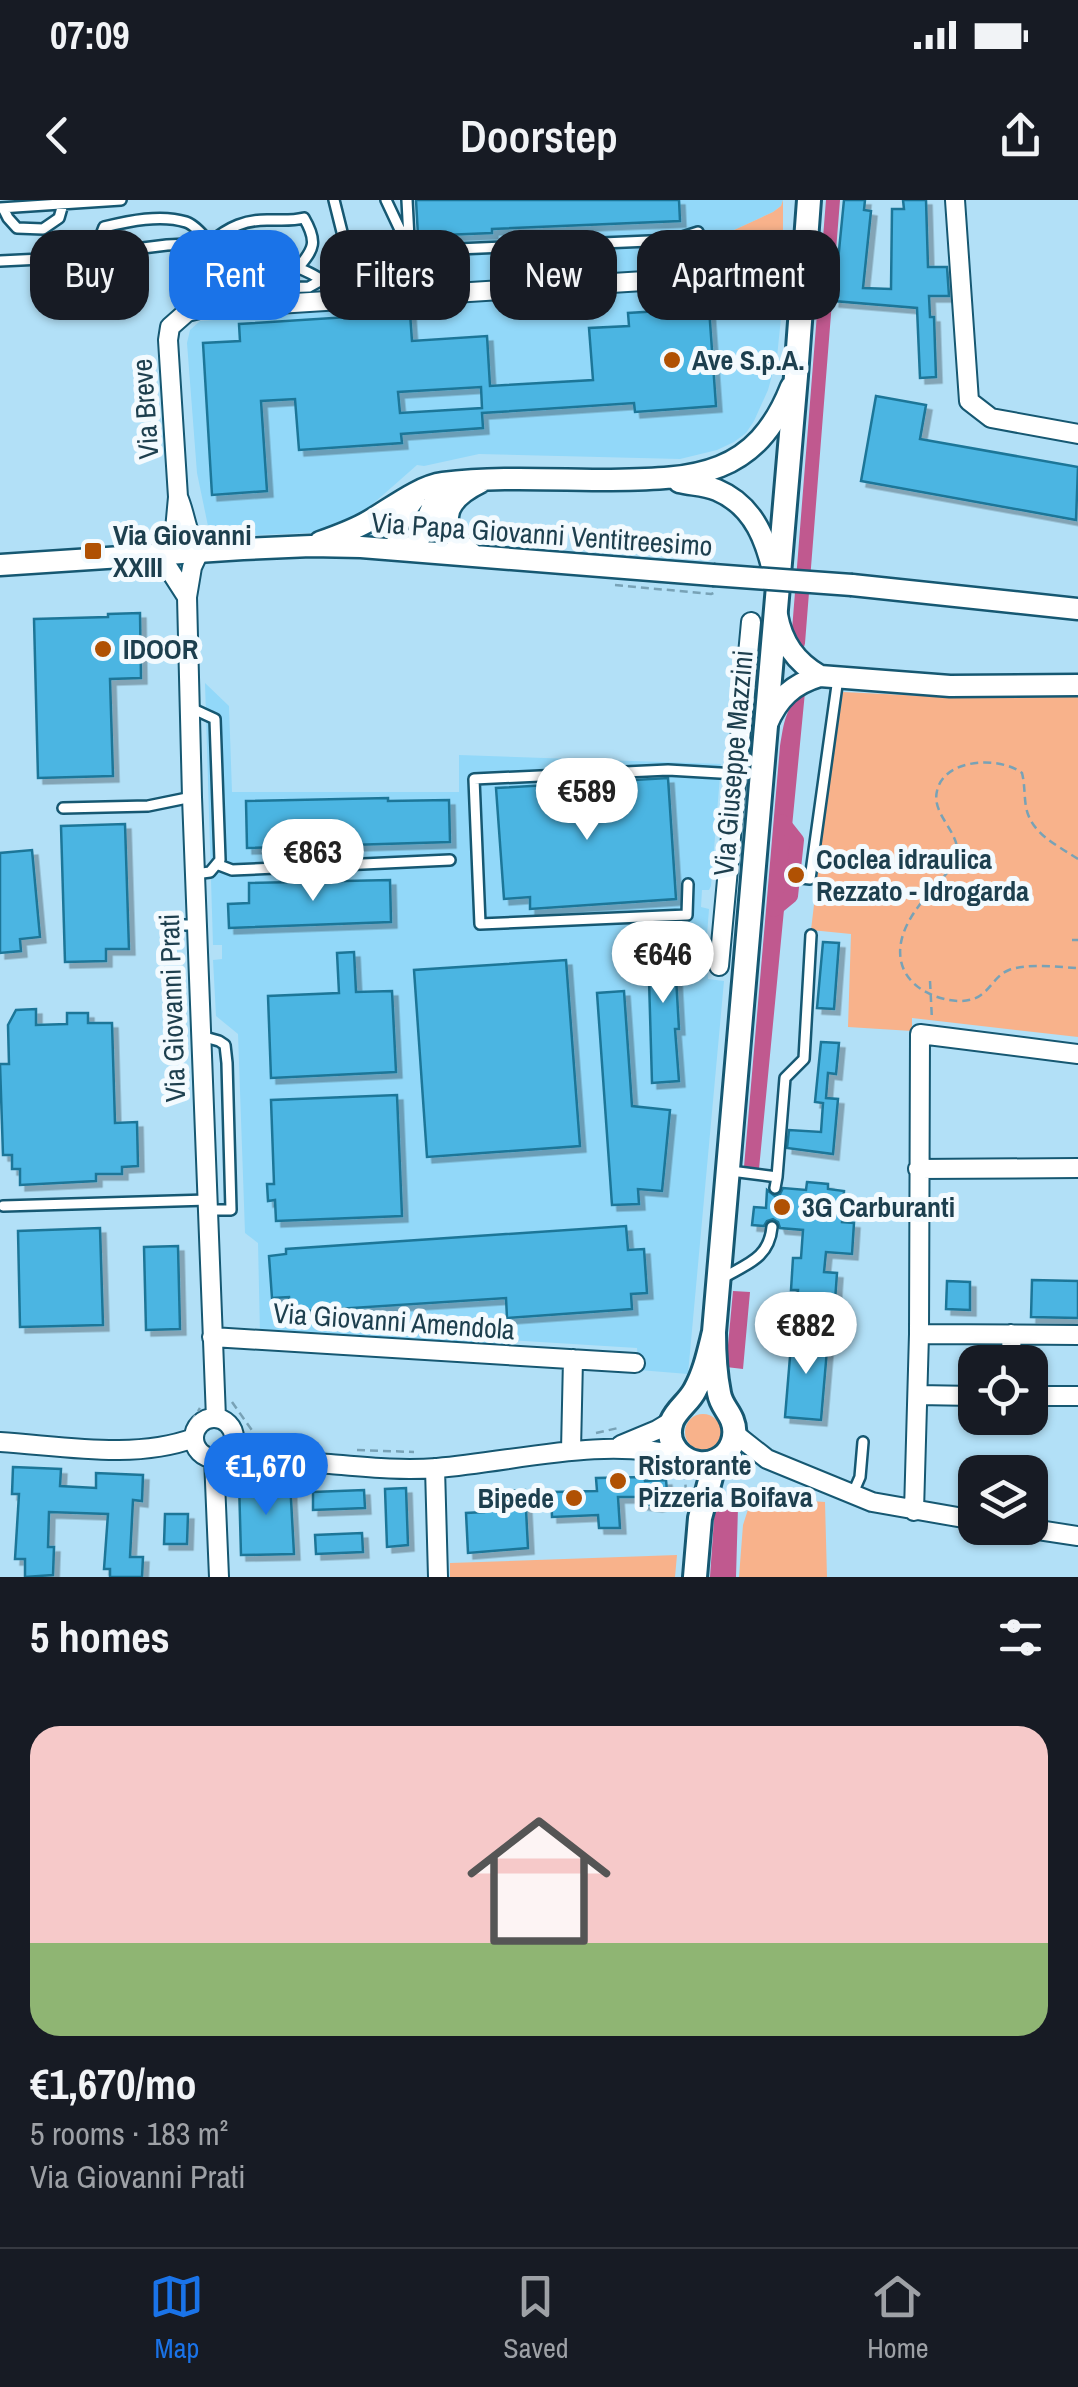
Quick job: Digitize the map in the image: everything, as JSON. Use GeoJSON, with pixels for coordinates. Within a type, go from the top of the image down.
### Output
{"type":"FeatureCollection","features":[{"type":"Feature","properties":{"kind":"main road","name":"Via Giuseppe Mazzini"},"geometry":{"type":"LineString","coordinates":[[806,230],[808,200]]}},
{"type":"Feature","properties":{"kind":"main road","name":"Via Giuseppe Mazzini"},"geometry":{"type":"LineString","coordinates":[[734,1433],[730,1416],[722,1407],[714,1332],[727,1171],[725,1108],[746,954],[800,320]]}},
{"type":"Feature","properties":{"kind":"main road","name":"Via Giuseppe Mazzini"},"geometry":{"type":"LineString","coordinates":[[680,1412],[703,1373],[714,1332]]}},
{"type":"Feature","properties":{"kind":"main road"},"geometry":{"type":"LineString","coordinates":[[700,1518],[685,1458],[672,1442],[680,1412],[705,1400],[722,1407]]}},
{"type":"Feature","properties":{"kind":"main road"},"geometry":{"type":"LineString","coordinates":[[695,1577],[700,1518],[720,1458],[732,1445],[734,1433]]}},
{"type":"Feature","properties":{"kind":"main road"},"geometry":{"type":"LineString","coordinates":[[685,1458],[702,1464],[720,1458]]}},
{"type":"Feature","properties":{"kind":"street"},"geometry":{"type":"LineString","coordinates":[[955,200],[969,401],[991,418],[1078,434]]}},
{"type":"Feature","properties":{"kind":"street","name":"Via Breve"},"geometry":{"type":"LineString","coordinates":[[470,292],[637,281]]}},
{"type":"Feature","properties":{"kind":"street","name":"Via Breve"},"geometry":{"type":"LineString","coordinates":[[178,496],[170,327],[188,312],[199,310],[320,302]]}},
{"type":"Feature","properties":{"kind":"street"},"geometry":{"type":"LineString","coordinates":[[667,480],[709,471],[744,454],[782,412],[796,376]]}},
{"type":"Feature","properties":{"kind":"street"},"geometry":{"type":"LineString","coordinates":[[311,546],[354,529],[438,484],[667,480],[718,490],[742,506],[759,527],[786,644],[806,668],[829,677]]}},
{"type":"Feature","properties":{"kind":"street"},"geometry":{"type":"LineString","coordinates":[[419,493],[398,522],[396,536],[405,551],[421,538],[436,498],[452,486],[472,481]]}},
{"type":"Feature","properties":{"kind":"street"},"geometry":{"type":"LineString","coordinates":[[472,481],[450,507],[448,516],[456,540],[477,558]]}},
{"type":"Feature","properties":{"kind":"street"},"geometry":{"type":"LineString","coordinates":[[178,496],[191,542],[199,552]]}},
{"type":"Feature","properties":{"kind":"street"},"geometry":{"type":"LineString","coordinates":[[178,496],[175,530],[160,554],[187,596]]}},
{"type":"Feature","properties":{"kind":"street","name":"Via Papa Giovanni Ventitreesimo"},"geometry":{"type":"LineString","coordinates":[[0,566],[311,546],[405,551],[715,583],[852,585],[1078,609]]}},
{"type":"Feature","properties":{"kind":"street","name":"Via Giovanni Prati"},"geometry":{"type":"LineString","coordinates":[[199,552],[187,596],[216,1418]]}},
{"type":"Feature","properties":{"kind":"street"},"geometry":{"type":"LineString","coordinates":[[746,954],[715,958],[727,880],[751,622]]}},
{"type":"Feature","properties":{"kind":"street"},"geometry":{"type":"LineString","coordinates":[[766,726],[782,698],[806,680],[829,677],[965,686],[1078,684]]}},
{"type":"Feature","properties":{"kind":"street"},"geometry":{"type":"LineString","coordinates":[[727,880],[752,883]]}},
{"type":"Feature","properties":{"kind":"street"},"geometry":{"type":"LineString","coordinates":[[914,1511],[918,1168],[926,1035],[1078,1054]]}},
{"type":"Feature","properties":{"kind":"street"},"geometry":{"type":"LineString","coordinates":[[918,1168],[1078,1168]]}},
{"type":"Feature","properties":{"kind":"street"},"geometry":{"type":"LineString","coordinates":[[918,1334],[1078,1335]]}},
{"type":"Feature","properties":{"kind":"street"},"geometry":{"type":"LineString","coordinates":[[1011,1334],[1011,1345]]}},
{"type":"Feature","properties":{"kind":"street","name":"Via Giovanni Amendola"},"geometry":{"type":"LineString","coordinates":[[212,1336],[636,1363]]}},
{"type":"Feature","properties":{"kind":"street"},"geometry":{"type":"LineString","coordinates":[[571,1444],[572,1360]]}},
{"type":"Feature","properties":{"kind":"street"},"geometry":{"type":"LineString","coordinates":[[918,1396],[958,1396]]}},
{"type":"Feature","properties":{"kind":"street"},"geometry":{"type":"LineString","coordinates":[[1048,1396],[1078,1396]]}},
{"type":"Feature","properties":{"kind":"street"},"geometry":{"type":"LineString","coordinates":[[616,1447],[657,1430],[680,1412]]}},
{"type":"Feature","properties":{"kind":"street"},"geometry":{"type":"LineString","coordinates":[[0,1442],[142,1450],[169,1446],[200,1424],[216,1418],[231,1427],[234,1444],[226,1454],[214,1458],[200,1452],[192,1431]]}},
{"type":"Feature","properties":{"kind":"street"},"geometry":{"type":"LineString","coordinates":[[734,1433],[768,1459],[872,1502],[958,1517]]}},
{"type":"Feature","properties":{"kind":"street"},"geometry":{"type":"LineString","coordinates":[[234,1444],[251,1454],[282,1462],[402,1469],[435,1468],[571,1444],[646,1449],[685,1458]]}},
{"type":"Feature","properties":{"kind":"street"},"geometry":{"type":"LineString","coordinates":[[214,1458],[219,1577]]}},
{"type":"Feature","properties":{"kind":"street"},"geometry":{"type":"LineString","coordinates":[[720,1458],[768,1459]]}},
{"type":"Feature","properties":{"kind":"street"},"geometry":{"type":"LineString","coordinates":[[435,1468],[438,1577]]}},
{"type":"Feature","properties":{"kind":"street"},"geometry":{"type":"LineString","coordinates":[[1048,1531],[1078,1536]]}},
{"type":"Feature","properties":{"kind":"lane"},"geometry":{"type":"LineString","coordinates":[[63,204],[59,218],[43,229],[17,228],[2,208],[121,200]]}},
{"type":"Feature","properties":{"kind":"lane"},"geometry":{"type":"LineString","coordinates":[[334,200],[342,230]]}},
{"type":"Feature","properties":{"kind":"lane"},"geometry":{"type":"LineString","coordinates":[[386,200],[400,230]]}},
{"type":"Feature","properties":{"kind":"lane"},"geometry":{"type":"LineString","coordinates":[[407,200],[409,230]]}},
{"type":"Feature","properties":{"kind":"lane"},"geometry":{"type":"LineString","coordinates":[[103,230],[130,220],[154,218],[187,222],[195,230]]}},
{"type":"Feature","properties":{"kind":"lane"},"geometry":{"type":"LineString","coordinates":[[226,230],[265,219],[304,218],[312,236],[312,250],[300,265]]}},
{"type":"Feature","properties":{"kind":"lane"},"geometry":{"type":"LineString","coordinates":[[470,248],[637,241]]}},
{"type":"Feature","properties":{"kind":"lane"},"geometry":{"type":"LineString","coordinates":[[0,261],[30,260]]}},
{"type":"Feature","properties":{"kind":"lane"},"geometry":{"type":"LineString","coordinates":[[801,878],[810,879],[829,677]]}},
{"type":"Feature","properties":{"kind":"lane"},"geometry":{"type":"LineString","coordinates":[[191,708],[215,719],[220,860],[210,872],[195,874]]}},
{"type":"Feature","properties":{"kind":"lane"},"geometry":{"type":"LineString","coordinates":[[688,884],[687,915],[480,924],[474,779],[737,774]]}},
{"type":"Feature","properties":{"kind":"lane"},"geometry":{"type":"LineString","coordinates":[[63,808],[148,806],[192,797]]}},
{"type":"Feature","properties":{"kind":"lane"},"geometry":{"type":"LineString","coordinates":[[218,865],[232,870],[450,860]]}},
{"type":"Feature","properties":{"kind":"lane"},"geometry":{"type":"LineString","coordinates":[[166,925],[197,925]]}},
{"type":"Feature","properties":{"kind":"lane"},"geometry":{"type":"LineString","coordinates":[[727,1171],[776,1182],[786,1078],[804,1059],[811,935]]}},
{"type":"Feature","properties":{"kind":"lane"},"geometry":{"type":"LineString","coordinates":[[3,1206],[208,1205]]}},
{"type":"Feature","properties":{"kind":"lane"},"geometry":{"type":"LineString","coordinates":[[718,1280],[763,1253],[772,1227]]}},
{"type":"Feature","properties":{"kind":"lane"},"geometry":{"type":"LineString","coordinates":[[853,1494],[860,1477],[862,1442]]}},
{"type":"Feature","properties":{"kind":"path"},"geometry":{"type":"LineString","coordinates":[[606,584],[711,594],[715,583]]}},
{"type":"Feature","properties":{"kind":"path"},"geometry":{"type":"LineString","coordinates":[[1078,859],[1040,834],[1032,824],[1022,773],[1013,766],[969,764],[954,770],[936,792],[957,856],[912,916],[900,943],[903,969],[909,979],[931,995],[960,1002],[982,994],[997,977],[1011,969],[1078,968]]}},
{"type":"Feature","properties":{"kind":"path"},"geometry":{"type":"LineString","coordinates":[[926,1035],[930,982]]}},
{"type":"Feature","properties":{"kind":"path"},"geometry":{"type":"LineString","coordinates":[[229,1394],[233,1406],[260,1439]]}},
{"type":"Feature","properties":{"kind":"path"},"geometry":{"type":"LineString","coordinates":[[192,1431],[202,1402]]}},
{"type":"Feature","properties":{"kind":"path"},"geometry":{"type":"LineString","coordinates":[[571,1444],[628,1426]]}},
{"type":"Feature","properties":{"kind":"path"},"geometry":{"type":"LineString","coordinates":[[353,1450],[418,1452]]}},
{"type":"Feature","properties":{"kind":"path"},"geometry":{"type":"LineString","coordinates":[[648,1465],[649,1475],[685,1478],[686,1495]]}},
{"type":"Feature","properties":{"kind":"shaded area"},"geometry":{"type":"Polygon","coordinates":[[[416,200],[783,200],[773,212],[734,230],[637,230],[637,274],[617,275],[617,230],[490,230],[490,283],[470,285],[470,230],[418,230],[416,200]]]}},
{"type":"Feature","properties":{"kind":"shaded area"},"geometry":{"type":"Polygon","coordinates":[[[783,200],[783,230],[734,230],[773,212],[783,200]]]}},
{"type":"Feature","properties":{"kind":"shaded area"},"geometry":{"type":"Polygon","coordinates":[[[637,290],[637,320],[781,320],[768,390],[746,433],[717,450],[680,459],[479,454],[417,465],[358,517],[338,526],[309,533],[227,536],[208,526],[197,473],[187,343],[190,330],[200,321],[300,320],[300,314],[320,312],[320,320],[470,320],[470,301],[490,300],[490,320],[617,320],[617,291],[637,290]]]}},
{"type":"Feature","properties":{"kind":"shaded area"},"geometry":{"type":"Polygon","coordinates":[[[205,683],[229,706],[232,792],[459,792],[459,755],[721,764],[711,886],[702,890],[701,907],[709,909],[708,979],[724,981],[688,1374],[639,1370],[637,1348],[506,1340],[506,1350],[260,1333],[258,1243],[245,1233],[238,1034],[216,1016],[213,960],[222,959],[222,945],[213,945],[205,683]]]}},
{"type":"Feature","properties":{"kind":"shaded area"},"geometry":{"type":"Polygon","coordinates":[[[805,692],[759,1169],[744,1167],[780,746],[789,709],[805,692]]]}},
{"type":"Feature","properties":{"kind":"shaded area"},"geometry":{"type":"Polygon","coordinates":[[[843,692],[1078,697],[1078,1037],[912,1018],[912,1031],[848,1027],[851,934],[811,930],[843,692]]]}},
{"type":"Feature","properties":{"kind":"shaded area"},"geometry":{"type":"Polygon","coordinates":[[[733,1291],[750,1292],[743,1369],[726,1367],[733,1291]]]}},
{"type":"Feature","properties":{"kind":"shaded area"},"geometry":{"type":"Polygon","coordinates":[[[703,1414],[716,1419],[721,1432],[716,1445],[703,1450],[690,1445],[685,1432],[690,1419],[703,1414]]]}},
{"type":"Feature","properties":{"kind":"shaded area"},"geometry":{"type":"Polygon","coordinates":[[[752,1497],[825,1502],[827,1577],[739,1577],[743,1525],[752,1497]]]}},
{"type":"Feature","properties":{"kind":"shaded area"},"geometry":{"type":"Polygon","coordinates":[[[720,1500],[736,1501],[738,1507],[736,1577],[710,1577],[715,1505],[720,1500]]]}},
{"type":"Feature","properties":{"kind":"shaded area"},"geometry":{"type":"Polygon","coordinates":[[[677,1555],[675,1577],[450,1577],[450,1563],[677,1555]]]}},
{"type":"Feature","properties":{"kind":"building"},"geometry":{"type":"Polygon","coordinates":[[[416,200],[679,200],[680,221],[492,229],[490,233],[470,234],[470,230],[418,230],[416,200]]]}},
{"type":"Feature","properties":{"kind":"building"},"geometry":{"type":"Polygon","coordinates":[[[844,200],[865,200],[864,210],[871,211],[863,288],[891,289],[892,209],[904,209],[903,200],[926,200],[928,267],[947,267],[949,296],[929,296],[930,317],[934,317],[936,377],[920,378],[917,308],[840,302],[844,200]]]}},
{"type":"Feature","properties":{"kind":"building"},"geometry":{"type":"Polygon","coordinates":[[[637,312],[637,320],[710,320],[716,406],[635,412],[634,403],[482,413],[483,428],[401,434],[402,443],[299,450],[295,399],[261,401],[267,491],[212,495],[203,343],[240,341],[239,324],[320,319],[410,320],[412,341],[487,336],[490,386],[593,380],[589,328],[629,326],[628,313],[637,312]],[[481,387],[398,392],[400,413],[482,408],[481,387]]]}},
{"type":"Feature","properties":{"kind":"building"},"geometry":{"type":"Polygon","coordinates":[[[876,396],[926,405],[920,439],[1078,467],[1076,520],[861,481],[876,396]]]}},
{"type":"Feature","properties":{"kind":"building"},"geometry":{"type":"Polygon","coordinates":[[[140,613],[141,678],[110,679],[113,776],[38,778],[34,619],[140,613]]]}},
{"type":"Feature","properties":{"kind":"building"},"geometry":{"type":"Polygon","coordinates":[[[668,778],[676,899],[530,909],[530,897],[504,899],[496,788],[668,778]]]}},
{"type":"Feature","properties":{"kind":"building"},"geometry":{"type":"Polygon","coordinates":[[[449,800],[450,842],[247,848],[246,801],[449,800]]]}},
{"type":"Feature","properties":{"kind":"building"},"geometry":{"type":"Polygon","coordinates":[[[125,824],[129,949],[106,949],[106,961],[65,962],[61,826],[125,824]]]}},
{"type":"Feature","properties":{"kind":"building"},"geometry":{"type":"Polygon","coordinates":[[[32,850],[40,937],[20,939],[21,951],[0,953],[0,853],[32,850]]]}},
{"type":"Feature","properties":{"kind":"building"},"geometry":{"type":"Polygon","coordinates":[[[390,880],[391,922],[229,928],[228,904],[249,903],[249,883],[390,880]]]}},
{"type":"Feature","properties":{"kind":"building"},"geometry":{"type":"Polygon","coordinates":[[[675,926],[677,945],[671,945],[673,978],[676,977],[679,1081],[652,1083],[649,979],[654,979],[653,948],[648,948],[647,927],[675,926]]]}},
{"type":"Feature","properties":{"kind":"building"},"geometry":{"type":"Polygon","coordinates":[[[823,942],[839,943],[834,1009],[817,1008],[823,942]]]}},
{"type":"Feature","properties":{"kind":"building"},"geometry":{"type":"Polygon","coordinates":[[[354,952],[356,992],[392,991],[396,1072],[271,1078],[268,996],[339,993],[337,953],[354,952]]]}},
{"type":"Feature","properties":{"kind":"building"},"geometry":{"type":"Polygon","coordinates":[[[566,960],[580,1146],[427,1157],[414,970],[566,960]]]}},
{"type":"Feature","properties":{"kind":"building"},"geometry":{"type":"Polygon","coordinates":[[[624,991],[632,1106],[670,1110],[662,1191],[638,1189],[639,1204],[612,1205],[597,993],[624,991]]]}},
{"type":"Feature","properties":{"kind":"building"},"geometry":{"type":"Polygon","coordinates":[[[36,1009],[36,1025],[67,1024],[67,1013],[88,1013],[88,1023],[112,1023],[115,1123],[137,1122],[138,1166],[122,1167],[122,1174],[96,1174],[96,1181],[20,1185],[20,1169],[12,1169],[12,1155],[3,1155],[0,1064],[9,1064],[8,1025],[16,1010],[36,1009]]]}},
{"type":"Feature","properties":{"kind":"building"},"geometry":{"type":"Polygon","coordinates":[[[821,1042],[839,1043],[836,1074],[828,1073],[826,1098],[838,1099],[833,1154],[787,1148],[789,1130],[821,1132],[823,1103],[815,1102],[821,1042]]]}},
{"type":"Feature","properties":{"kind":"building"},"geometry":{"type":"Polygon","coordinates":[[[397,1095],[402,1216],[276,1221],[275,1200],[268,1201],[267,1184],[274,1184],[271,1100],[397,1095]]]}},
{"type":"Feature","properties":{"kind":"building"},"geometry":{"type":"Polygon","coordinates":[[[807,1182],[828,1184],[828,1189],[844,1191],[842,1222],[854,1223],[852,1254],[826,1252],[824,1272],[837,1273],[834,1315],[796,1312],[798,1290],[791,1290],[793,1258],[801,1258],[803,1230],[780,1228],[773,1219],[764,1226],[752,1225],[754,1207],[766,1208],[767,1190],[775,1196],[783,1188],[806,1190],[807,1182]]]}},
{"type":"Feature","properties":{"kind":"building"},"geometry":{"type":"Polygon","coordinates":[[[626,1226],[628,1250],[644,1249],[647,1293],[631,1294],[632,1309],[507,1318],[506,1298],[290,1312],[289,1297],[272,1298],[269,1256],[286,1254],[286,1249],[626,1226]]]}},
{"type":"Feature","properties":{"kind":"building"},"geometry":{"type":"Polygon","coordinates":[[[100,1228],[103,1325],[20,1327],[18,1231],[100,1228]]]}},
{"type":"Feature","properties":{"kind":"building"},"geometry":{"type":"Polygon","coordinates":[[[178,1246],[180,1329],[146,1330],[144,1247],[178,1246]]]}},
{"type":"Feature","properties":{"kind":"building"},"geometry":{"type":"Polygon","coordinates":[[[1032,1280],[1078,1281],[1078,1318],[1031,1317],[1032,1280]]]}},
{"type":"Feature","properties":{"kind":"building"},"geometry":{"type":"Polygon","coordinates":[[[947,1281],[970,1282],[970,1310],[946,1309],[947,1281]]]}},
{"type":"Feature","properties":{"kind":"building"},"geometry":{"type":"Polygon","coordinates":[[[792,1333],[828,1338],[821,1420],[785,1417],[792,1333]]]}},
{"type":"Feature","properties":{"kind":"building"},"geometry":{"type":"Polygon","coordinates":[[[13,1467],[61,1469],[60,1486],[96,1488],[96,1473],[143,1475],[142,1501],[133,1500],[130,1557],[143,1557],[142,1577],[110,1577],[110,1569],[104,1569],[108,1514],[49,1512],[48,1547],[54,1547],[53,1575],[25,1577],[25,1559],[15,1559],[19,1494],[12,1494],[13,1467]]]}},
{"type":"Feature","properties":{"kind":"building"},"geometry":{"type":"Polygon","coordinates":[[[644,1477],[645,1481],[666,1480],[667,1503],[657,1506],[642,1504],[642,1497],[618,1497],[620,1528],[599,1528],[598,1515],[552,1517],[551,1492],[597,1491],[596,1478],[644,1477]]]}},
{"type":"Feature","properties":{"kind":"building"},"geometry":{"type":"Polygon","coordinates":[[[290,1481],[294,1554],[241,1555],[239,1482],[290,1481]]]}},
{"type":"Feature","properties":{"kind":"building"},"geometry":{"type":"Polygon","coordinates":[[[406,1488],[408,1545],[387,1547],[385,1489],[406,1488]]]}},
{"type":"Feature","properties":{"kind":"building"},"geometry":{"type":"Polygon","coordinates":[[[364,1490],[365,1508],[313,1510],[313,1492],[364,1490]]]}},
{"type":"Feature","properties":{"kind":"building"},"geometry":{"type":"Polygon","coordinates":[[[525,1490],[528,1548],[468,1553],[466,1513],[484,1512],[483,1492],[525,1490]]]}},
{"type":"Feature","properties":{"kind":"building"},"geometry":{"type":"Polygon","coordinates":[[[165,1514],[188,1514],[187,1544],[164,1544],[165,1514]]]}},
{"type":"Feature","properties":{"kind":"building"},"geometry":{"type":"Polygon","coordinates":[[[362,1533],[363,1552],[316,1554],[315,1535],[362,1533]]]}},
{"type":"Feature","properties":{"kind":"waterway"},"geometry":{"type":"LineString","coordinates":[[798,643],[833,200]]}},
{"type":"Feature","properties":{"kind":"waterway"},"geometry":{"type":"LineString","coordinates":[[774,910],[791,896],[797,840],[782,821]]}},
{"type":"Feature","properties":{"kind":"place","name":"Ave S.p.A."},"geometry":{"type":"Point","coordinates":[672,360]}},
{"type":"Feature","properties":{"kind":"place","name":"Via Giovanni XXIII"},"geometry":{"type":"Point","coordinates":[93,551]}},
{"type":"Feature","properties":{"kind":"place","name":"IDOOR"},"geometry":{"type":"Point","coordinates":[103,649]}},
{"type":"Feature","properties":{"kind":"place","name":"Coclea idraulica Rezzato - Idrogarda"},"geometry":{"type":"Point","coordinates":[796,875]}},
{"type":"Feature","properties":{"kind":"place","name":"3G Carburanti"},"geometry":{"type":"Point","coordinates":[782,1207]}},
{"type":"Feature","properties":{"kind":"place","name":"Ristorante Pizzeria Boifava"},"geometry":{"type":"Point","coordinates":[618,1481]}},
{"type":"Feature","properties":{"kind":"place","name":"Bipede"},"geometry":{"type":"Point","coordinates":[574,1498]}}]}
